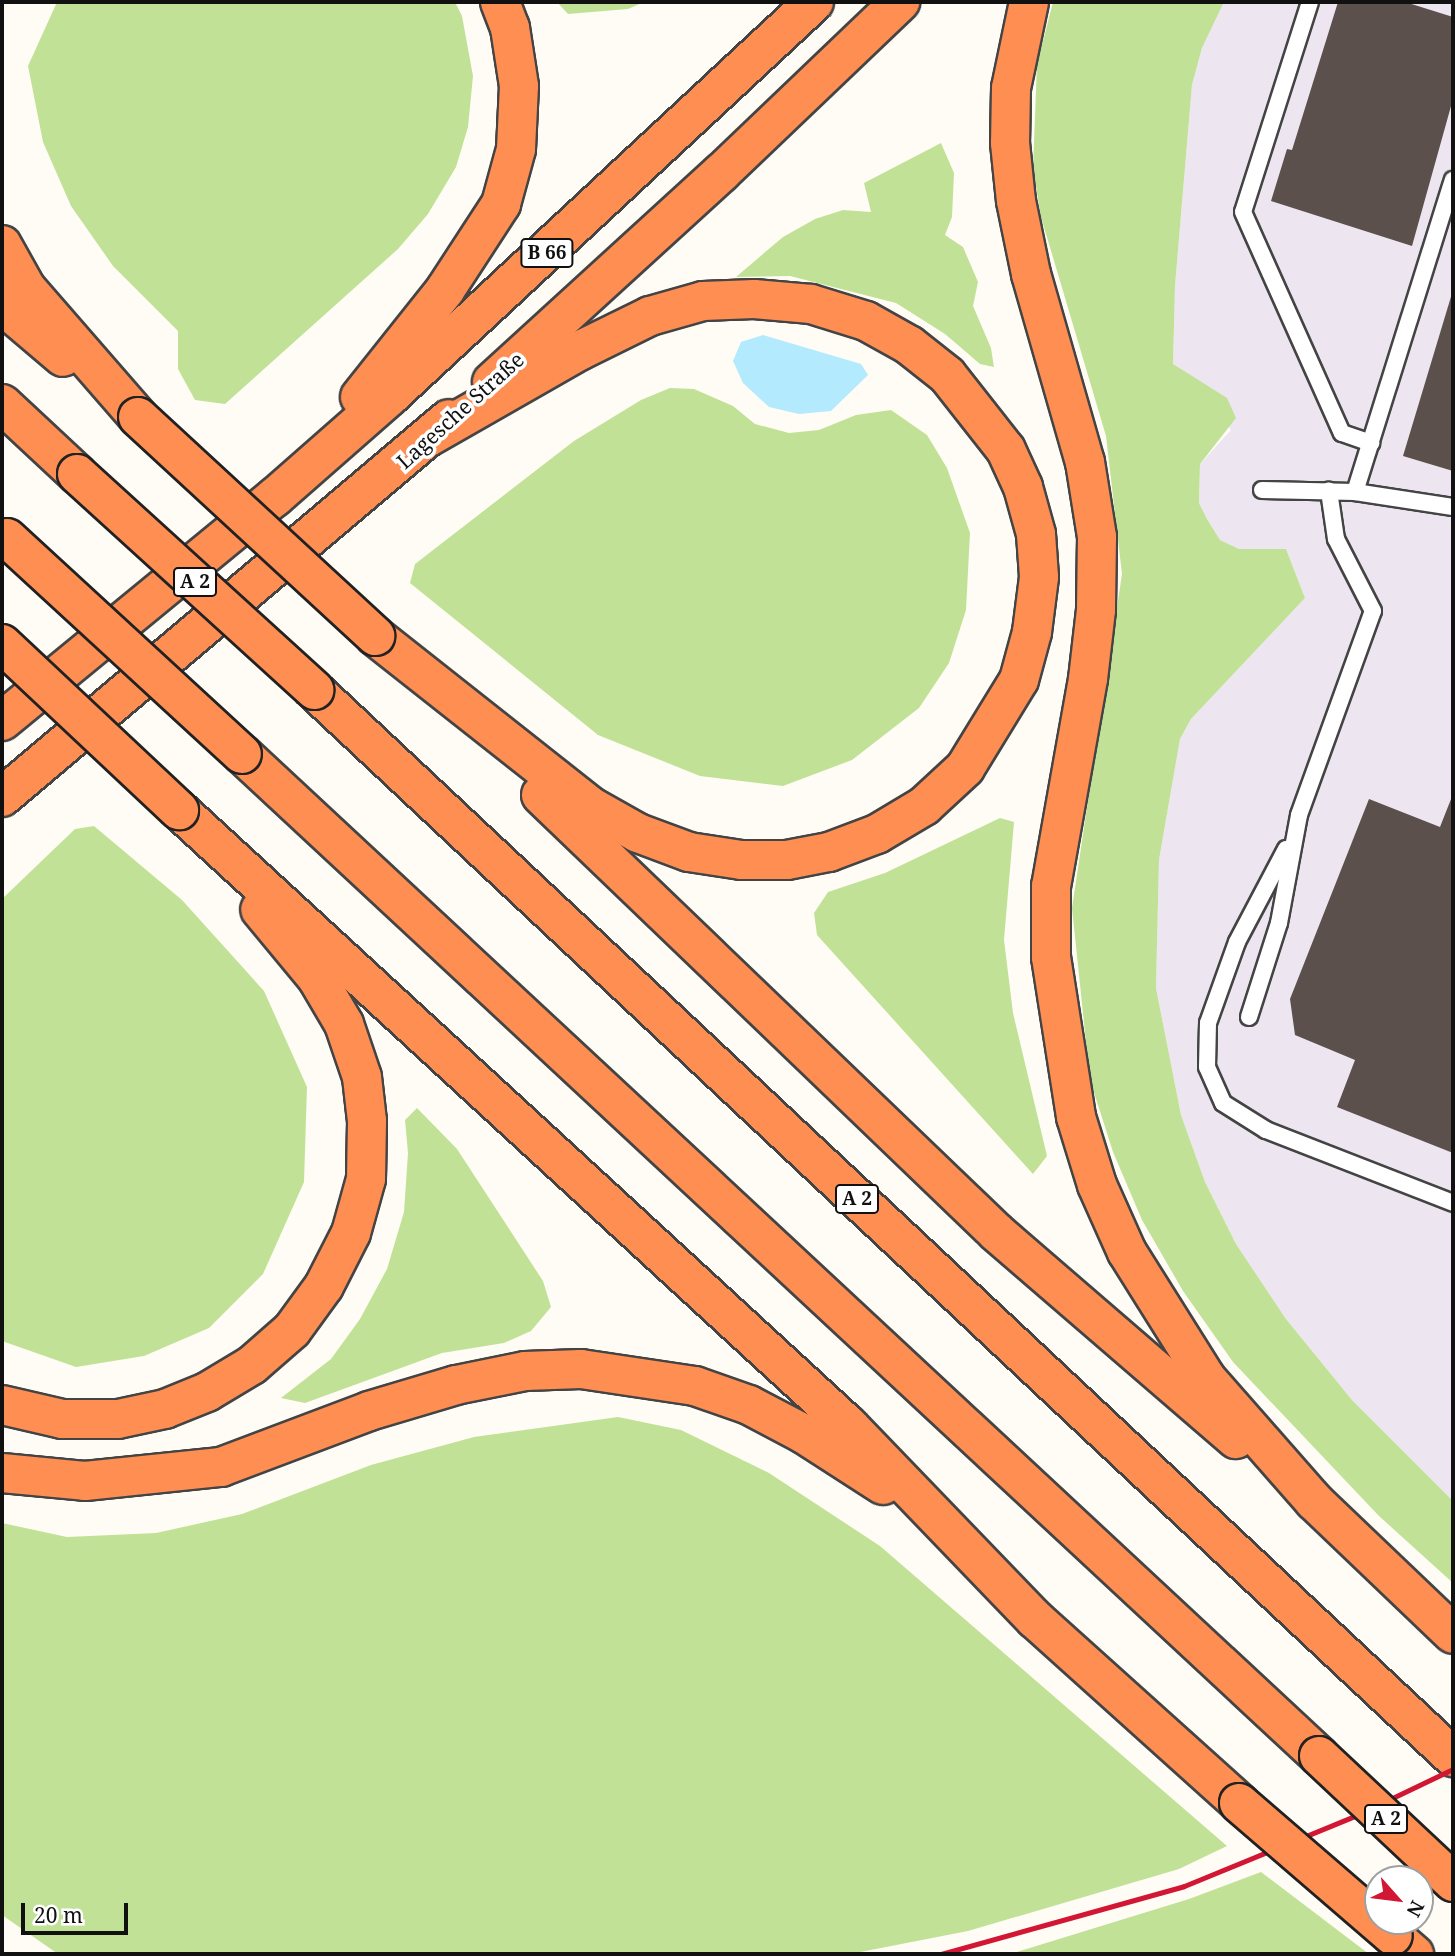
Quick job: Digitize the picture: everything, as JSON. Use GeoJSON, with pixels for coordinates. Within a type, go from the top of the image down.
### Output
{"type":"FeatureCollection","features":[{"type":"Feature","properties":{"kind":"highway"},"geometry":{"type":"LineString","coordinates":[[275,497],[411,336],[501,204],[516,149],[519,86],[510,28],[500,2]]}},
{"type":"Feature","properties":{"kind":"highway","name":"B 66"},"geometry":{"type":"LineString","coordinates":[[2,721],[275,497],[591,213],[814,2]]}},
{"type":"Feature","properties":{"kind":"highway","name":"Lagesche Straße"},"geometry":{"type":"LineString","coordinates":[[2,797],[55,756],[430,436],[712,182],[900,2]]}},
{"type":"Feature","properties":{"kind":"highway"},"geometry":{"type":"LineString","coordinates":[[1028,2],[1011,88],[1010,143],[1016,201],[1031,274],[1085,462],[1097,537],[1096,610],[1088,679],[1051,886],[1051,957],[1060,1035],[1076,1118],[1097,1185],[1134,1263],[1206,1378],[1314,1501],[1453,1634]]}},
{"type":"Feature","properties":{"kind":"highway"},"geometry":{"type":"LineString","coordinates":[[2,245],[26,288],[138,418]]}},
{"type":"Feature","properties":{"kind":"highway"},"geometry":{"type":"LineString","coordinates":[[375,636],[590,806],[638,833],[689,852],[741,860],[787,860],[829,852],[877,834],[924,806],[965,768],[993,727],[1019,680],[1029,644],[1039,577],[1036,534],[1023,487],[1006,450],[947,375],[909,345],[866,321],[811,304],[754,299],[703,301],[650,316],[590,345],[430,436]]}},
{"type":"Feature","properties":{"kind":"highway"},"geometry":{"type":"LineString","coordinates":[[2,305],[138,418],[375,636],[996,1231],[1200,1411],[1314,1501]]}},
{"type":"Feature","properties":{"kind":"highway","name":"A 2"},"geometry":{"type":"LineString","coordinates":[[2,404],[314,690],[1453,1757]]}},
{"type":"Feature","properties":{"kind":"highway","name":"A 2"},"geometry":{"type":"LineString","coordinates":[[4,535],[1453,1882]]}},
{"type":"Feature","properties":{"kind":"highway"},"geometry":{"type":"LineString","coordinates":[[2,644],[849,1426],[954,1539],[1086,1666],[1413,1954]]}},
{"type":"Feature","properties":{"kind":"highway"},"geometry":{"type":"LineString","coordinates":[[2,813],[55,756]]}},
{"type":"Feature","properties":{"kind":"highway"},"geometry":{"type":"LineString","coordinates":[[2,1405],[62,1419],[118,1419],[165,1409],[206,1392],[252,1366],[292,1330],[324,1286],[351,1233],[366,1179],[368,1121],[362,1077],[344,1024],[317,978],[179,810]]}},
{"type":"Feature","properties":{"kind":"highway"},"geometry":{"type":"LineString","coordinates":[[2,1473],[85,1481],[150,1478],[221,1467],[369,1411],[456,1385],[524,1371],[581,1369],[695,1386],[749,1405],[857,1466],[954,1539]]}},
{"type":"Feature","properties":{"kind":"lane"},"geometry":{"type":"LineString","coordinates":[[1310,2],[1243,212],[1342,433],[1371,443]]}},
{"type":"Feature","properties":{"kind":"lane"},"geometry":{"type":"LineString","coordinates":[[1355,492],[1453,180]]}},
{"type":"Feature","properties":{"kind":"lane"},"geometry":{"type":"LineString","coordinates":[[1262,490],[1355,492],[1453,508]]}},
{"type":"Feature","properties":{"kind":"lane"},"geometry":{"type":"LineString","coordinates":[[1329,491],[1336,539],[1373,611],[1294,834],[1218,986],[1208,1023],[1208,1067],[1223,1103],[1266,1130],[1453,1203]]}},
{"type":"Feature","properties":{"kind":"lane"},"geometry":{"type":"LineString","coordinates":[[1249,1017],[1279,923],[1294,834]]}},
{"type":"Feature","properties":{"kind":"shaded area"},"geometry":{"type":"Polygon","coordinates":[[[1224,2],[1453,2],[1453,1501],[1352,1400],[1286,1319],[1236,1244],[1205,1182],[1181,1115],[1156,988],[1159,860],[1180,739],[1191,719],[1305,598],[1286,549],[1239,549],[1220,540],[1207,519],[1199,503],[1200,464],[1231,430],[1192,377],[1173,364],[1175,286],[1192,85],[1202,48],[1224,2]]]}},
{"type":"Feature","properties":{"kind":"green space"},"geometry":{"type":"Polygon","coordinates":[[[57,2],[455,2],[462,16],[473,76],[468,127],[456,167],[428,214],[398,249],[225,404],[195,400],[178,369],[178,331],[113,266],[71,206],[43,142],[28,66],[57,2]]]}},
{"type":"Feature","properties":{"kind":"green space"},"geometry":{"type":"Polygon","coordinates":[[[557,2],[644,2],[628,9],[568,14],[557,2]]]}},
{"type":"Feature","properties":{"kind":"green space"},"geometry":{"type":"Polygon","coordinates":[[[1053,2],[1224,2],[1202,48],[1192,85],[1175,286],[1173,364],[1227,398],[1236,418],[1200,464],[1199,503],[1207,519],[1220,540],[1239,549],[1286,549],[1305,598],[1191,719],[1180,739],[1159,860],[1156,988],[1181,1115],[1205,1182],[1236,1244],[1286,1319],[1352,1400],[1453,1501],[1453,1583],[1379,1516],[1233,1362],[1183,1291],[1142,1220],[1113,1152],[1090,1080],[1072,908],[1122,574],[1106,436],[1041,217],[1033,168],[1037,65],[1053,2]]]}},
{"type":"Feature","properties":{"kind":"green space"},"geometry":{"type":"Polygon","coordinates":[[[941,143],[954,173],[952,217],[945,235],[963,247],[978,282],[973,306],[991,348],[994,367],[980,364],[945,334],[896,303],[790,276],[736,277],[783,237],[815,219],[843,210],[871,212],[864,183],[941,143]]]}},
{"type":"Feature","properties":{"kind":"green space"},"geometry":{"type":"Polygon","coordinates":[[[670,388],[694,389],[733,406],[755,424],[789,433],[819,430],[856,415],[891,410],[927,435],[947,468],[970,533],[966,610],[949,663],[919,708],[852,760],[783,786],[700,776],[598,735],[410,583],[415,564],[574,441],[641,400],[670,388]]]}},
{"type":"Feature","properties":{"kind":"green space"},"geometry":{"type":"Polygon","coordinates":[[[1000,818],[1014,822],[1004,940],[1013,1013],[1047,1156],[1033,1174],[817,935],[814,913],[828,892],[885,873],[1000,818]]]}},
{"type":"Feature","properties":{"kind":"green space"},"geometry":{"type":"Polygon","coordinates":[[[94,826],[182,900],[264,991],[307,1087],[304,1182],[263,1274],[209,1328],[144,1356],[76,1367],[2,1341],[2,899],[75,829],[94,826]]]}},
{"type":"Feature","properties":{"kind":"green space"},"geometry":{"type":"Polygon","coordinates":[[[417,1108],[457,1149],[543,1281],[551,1307],[531,1331],[504,1343],[442,1353],[305,1403],[281,1398],[331,1359],[360,1319],[387,1269],[404,1212],[408,1153],[405,1120],[417,1108]]]}},
{"type":"Feature","properties":{"kind":"green space"},"geometry":{"type":"Polygon","coordinates":[[[618,1417],[681,1430],[769,1473],[880,1546],[1227,1846],[1179,1869],[968,1931],[850,1954],[58,1954],[2,1915],[2,1523],[67,1537],[156,1533],[242,1514],[371,1465],[474,1437],[618,1417]]]}},
{"type":"Feature","properties":{"kind":"green space"},"geometry":{"type":"Polygon","coordinates":[[[1261,1872],[1369,1954],[1010,1954],[1189,1899],[1261,1872]]]}},
{"type":"Feature","properties":{"kind":"water"},"geometry":{"type":"Polygon","coordinates":[[[763,335],[861,364],[868,375],[831,411],[799,414],[769,407],[743,383],[733,361],[741,342],[763,335]]]}},
{"type":"Feature","properties":{"kind":"building"},"geometry":{"type":"Polygon","coordinates":[[[1338,2],[1405,2],[1453,17],[1453,99],[1412,246],[1271,201],[1287,149],[1292,150],[1338,2]]]}},
{"type":"Feature","properties":{"kind":"building"},"geometry":{"type":"Polygon","coordinates":[[[1453,290],[1453,471],[1403,456],[1453,290]]]}},
{"type":"Feature","properties":{"kind":"building"},"geometry":{"type":"Polygon","coordinates":[[[1453,794],[1453,1153],[1337,1107],[1355,1060],[1295,1035],[1290,999],[1369,799],[1440,827],[1453,794]]]}},
{"type":"Feature","properties":{"kind":"railway"},"geometry":{"type":"LineString","coordinates":[[941,1954],[1184,1886],[1357,1815],[1453,1769]]}}]}
